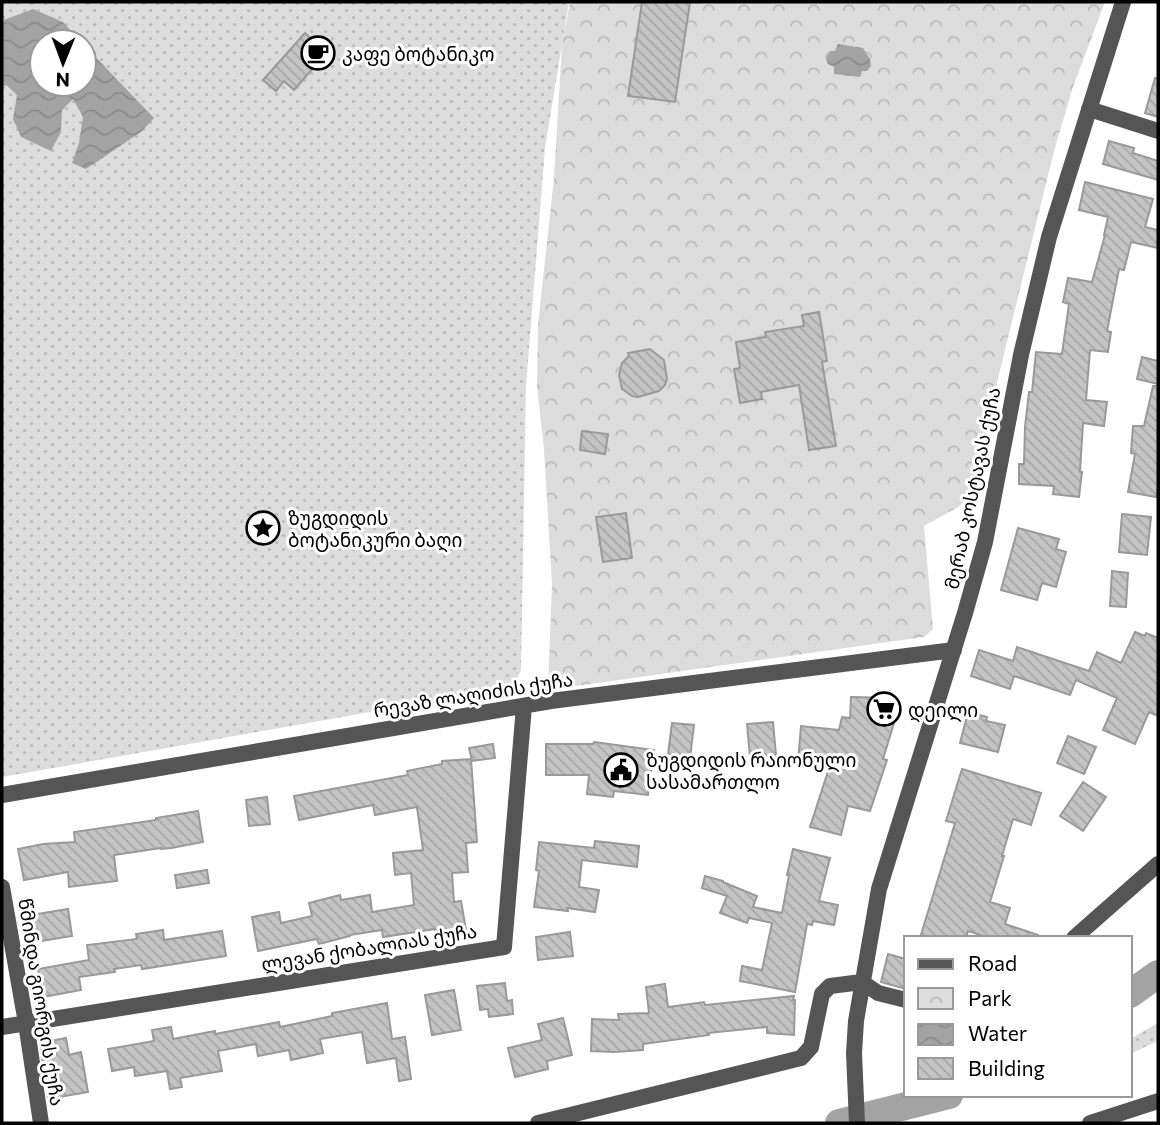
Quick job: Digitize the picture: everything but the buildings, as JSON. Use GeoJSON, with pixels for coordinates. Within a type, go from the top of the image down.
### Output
{"type":"FeatureCollection","features":[{"type":"Feature","properties":{"kind":"street","name":"მერაბ კოსტავას ქუჩა"},"geometry":{"type":"LineString","coordinates":[[857,1123],[854,1053],[856,1021],[879,889],[985,542],[1021,355],[1049,237],[1123,2]]}},
{"type":"Feature","properties":{"kind":"street"},"geometry":{"type":"LineString","coordinates":[[1089,109],[1158,131]]}},
{"type":"Feature","properties":{"kind":"street","name":"რევაზ ლაღიძის ქუჩა"},"geometry":{"type":"LineString","coordinates":[[2,795],[551,701],[954,650]]}},
{"type":"Feature","properties":{"kind":"street","name":"ლევან ქობალიას ქუჩა"},"geometry":{"type":"LineString","coordinates":[[2,1027],[504,947],[524,706]]}},
{"type":"Feature","properties":{"kind":"street"},"geometry":{"type":"LineString","coordinates":[[1076,936],[1158,864]]}},
{"type":"Feature","properties":{"kind":"street","name":"წმინდა გიორგის ქუჩა"},"geometry":{"type":"LineString","coordinates":[[2,887],[41,1123]]}},
{"type":"Feature","properties":{"kind":"street"},"geometry":{"type":"LineString","coordinates":[[538,1123],[800,1058],[811,1047],[822,994],[830,986],[862,982],[878,993],[904,1000]]}},
{"type":"Feature","properties":{"kind":"street"},"geometry":{"type":"LineString","coordinates":[[1090,1123],[1158,1101]]}},
{"type":"Feature","properties":{"kind":"green space","name":"ზუგდიდის ბოტანიკური ბაღი"},"geometry":{"type":"Polygon","coordinates":[[[2,2],[569,2],[545,148],[526,386],[521,670],[513,687],[2,777],[2,2]]]}},
{"type":"Feature","properties":{"kind":"green space"},"geometry":{"type":"Polygon","coordinates":[[[570,2],[1105,2],[1073,87],[1054,151],[992,403],[978,486],[960,506],[924,526],[933,629],[924,637],[548,690],[552,584],[544,449],[537,387],[538,325],[554,178],[562,45],[570,2]]]}},
{"type":"Feature","properties":{"kind":"green space"},"geometry":{"type":"Polygon","coordinates":[[[1158,1023],[1158,1041],[1132,1053],[1132,1038],[1158,1023]]]}},
{"type":"Feature","properties":{"kind":"water"},"geometry":{"type":"Polygon","coordinates":[[[33,9],[63,22],[68,28],[28,28],[28,98],[98,98],[98,60],[154,118],[141,132],[86,169],[72,163],[79,143],[83,117],[73,99],[62,110],[61,132],[51,151],[21,137],[13,119],[17,95],[6,85],[2,87],[4,20],[33,9]]]}},
{"type":"Feature","properties":{"kind":"water"},"geometry":{"type":"Polygon","coordinates":[[[838,44],[863,48],[871,66],[867,71],[862,71],[860,77],[834,74],[834,67],[828,64],[826,59],[838,44]]]}},
{"type":"Feature","properties":{"kind":"waterway"},"geometry":{"type":"LineString","coordinates":[[1132,993],[1158,974]]}},
{"type":"Feature","properties":{"kind":"waterway"},"geometry":{"type":"LineString","coordinates":[[839,1123],[941,1097]]}},
{"type":"Feature","properties":{"kind":"place","name":"კაფე ბოტანიკო"},"geometry":{"type":"Point","coordinates":[318,53]}},
{"type":"Feature","properties":{"kind":"place","name":"ზუგდიდის ბოტანიკური ბაღი"},"geometry":{"type":"Point","coordinates":[263,528]}},
{"type":"Feature","properties":{"kind":"place","name":"დეილი"},"geometry":{"type":"Point","coordinates":[884,709]}},
{"type":"Feature","properties":{"kind":"place","name":"ზუგდიდის რაიონული სასამართლო"},"geometry":{"type":"Point","coordinates":[621,770]}}]}
